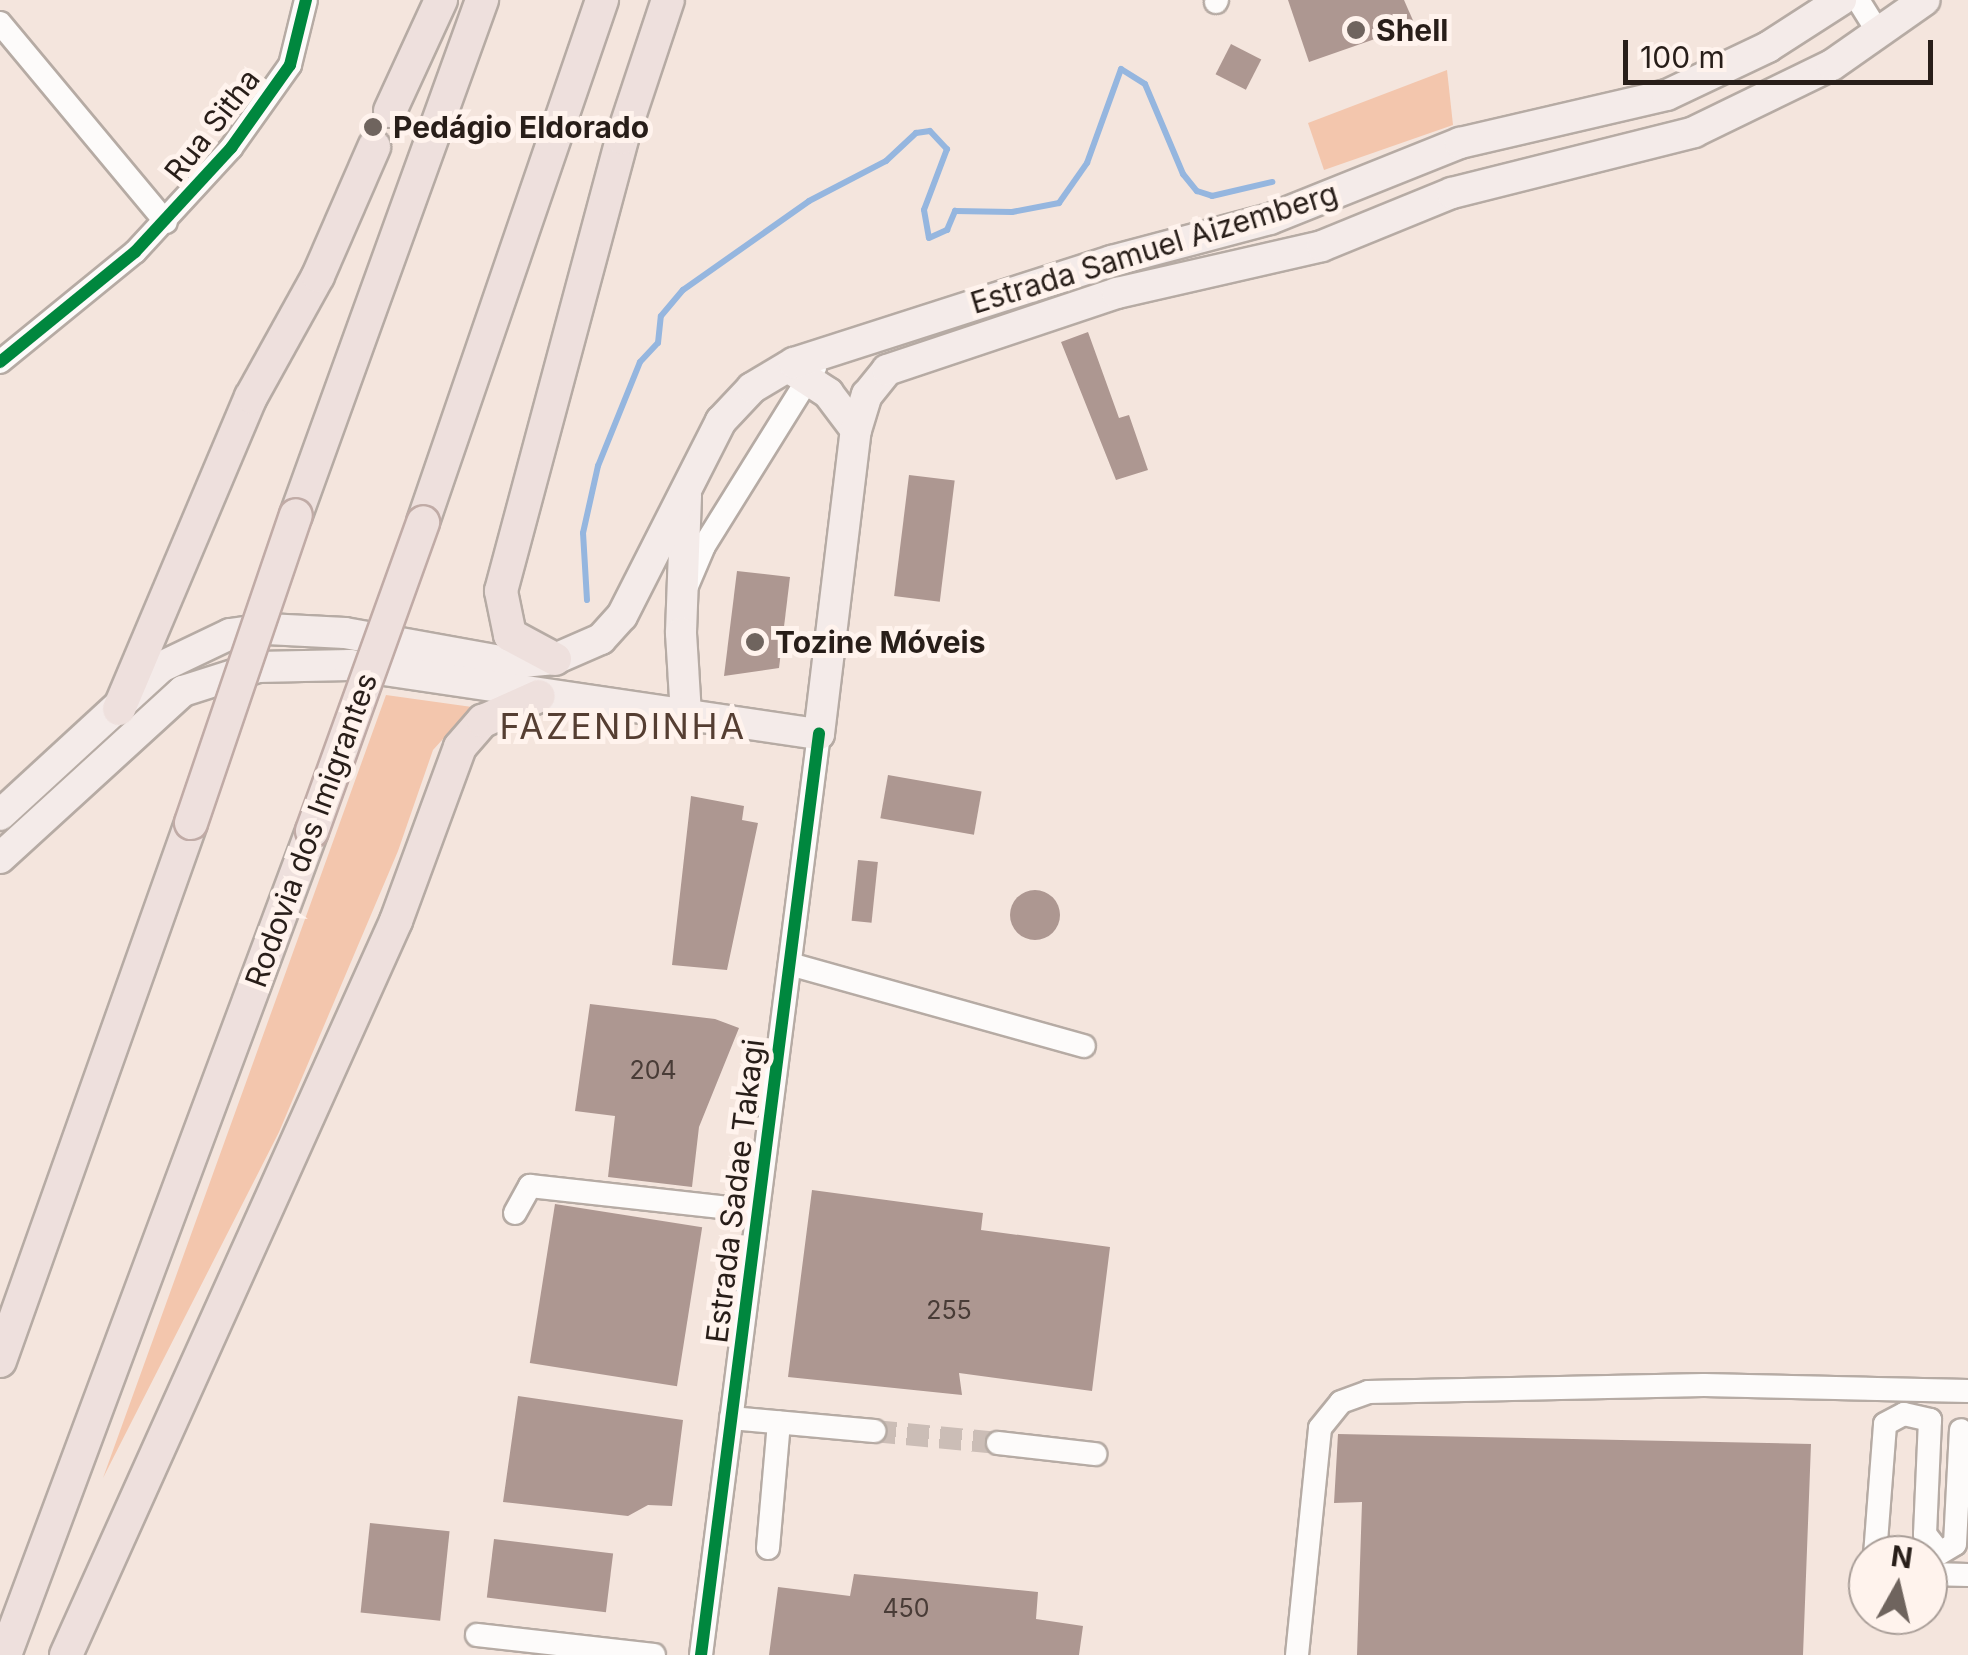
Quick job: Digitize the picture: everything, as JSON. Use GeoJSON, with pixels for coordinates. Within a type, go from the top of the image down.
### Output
{"type":"FeatureCollection","features":[{"type":"Feature","properties":{"kind":"highway"},"geometry":{"type":"LineString","coordinates":[[390,111],[441,0]]}},
{"type":"Feature","properties":{"kind":"highway"},"geometry":{"type":"LineString","coordinates":[[0,1361],[192,823],[296,515],[482,0]]}},
{"type":"Feature","properties":{"kind":"highway","name":"Rodovia dos Imigrantes"},"geometry":{"type":"LineString","coordinates":[[5,1655],[312,832],[602,0]]}},
{"type":"Feature","properties":{"kind":"highway"},"geometry":{"type":"LineString","coordinates":[[555,659],[510,635],[502,591],[622,138],[668,0]]}},
{"type":"Feature","properties":{"kind":"highway"},"geometry":{"type":"LineString","coordinates":[[119,709],[251,397],[318,276],[374,146]]}},
{"type":"Feature","properties":{"kind":"highway"},"geometry":{"type":"LineString","coordinates":[[66,1655],[388,940],[460,747],[484,721],[539,696]]}},
{"type":"Feature","properties":{"kind":"main road","name":"Estrada Samuel Aizemberg"},"geometry":{"type":"LineString","coordinates":[[555,659],[601,639],[629,602],[688,478],[730,409],[799,372],[828,348],[1270,218],[1460,144],[1666,95],[1741,62],[1841,0]]}},
{"type":"Feature","properties":{"kind":"main road","name":"Estrada Samuel Aizemberg"},"geometry":{"type":"LineString","coordinates":[[856,430],[872,385],[903,359],[1117,293],[1322,246],[1452,193],[1694,132],[1782,92],[1926,0]]}},
{"type":"Feature","properties":{"kind":"main road"},"geometry":{"type":"LineString","coordinates":[[799,372],[856,430]]}},
{"type":"Feature","properties":{"kind":"main road","name":"Estrada Sadae Takagi"},"geometry":{"type":"LineString","coordinates":[[820,734],[856,430]]}},
{"type":"Feature","properties":{"kind":"main road"},"geometry":{"type":"LineString","coordinates":[[686,715],[681,604],[688,478]]}},
{"type":"Feature","properties":{"kind":"main road"},"geometry":{"type":"LineString","coordinates":[[0,815],[182,653],[220,637],[268,629],[345,633],[486,660],[555,659]]}},
{"type":"Feature","properties":{"kind":"main road"},"geometry":{"type":"LineString","coordinates":[[0,858],[168,703],[222,674],[323,662],[820,734]]}},
{"type":"Feature","properties":{"kind":"street","name":"Rua Sitha"},"geometry":{"type":"LineString","coordinates":[[0,362],[166,222],[290,65],[306,0]]}},
{"type":"Feature","properties":{"kind":"street"},"geometry":{"type":"LineString","coordinates":[[1858,0],[1878,32]]}},
{"type":"Feature","properties":{"kind":"street"},"geometry":{"type":"LineString","coordinates":[[0,23],[166,222]]}},
{"type":"Feature","properties":{"kind":"street"},"geometry":{"type":"LineString","coordinates":[[681,604],[704,546],[799,372]]}},
{"type":"Feature","properties":{"kind":"street","name":"Estrada Sadae Takagi"},"geometry":{"type":"LineString","coordinates":[[701,1655],[820,734]]}},
{"type":"Feature","properties":{"kind":"street"},"geometry":{"type":"LineString","coordinates":[[790,964],[1084,1046]]}},
{"type":"Feature","properties":{"kind":"street"},"geometry":{"type":"LineString","coordinates":[[515,1213],[530,1186],[758,1211]]}},
{"type":"Feature","properties":{"kind":"street"},"geometry":{"type":"LineString","coordinates":[[1297,1655],[1320,1428],[1341,1402],[1368,1392],[1704,1385],[1968,1391]]}},
{"type":"Feature","properties":{"kind":"street"},"geometry":{"type":"LineString","coordinates":[[1877,1535],[1885,1424],[1904,1414],[1930,1420],[1925,1535]]}},
{"type":"Feature","properties":{"kind":"street"},"geometry":{"type":"LineString","coordinates":[[731,1418],[874,1431]]}},
{"type":"Feature","properties":{"kind":"street"},"geometry":{"type":"LineString","coordinates":[[768,1548],[780,1422]]}},
{"type":"Feature","properties":{"kind":"street"},"geometry":{"type":"LineString","coordinates":[[1948,1548],[1955,1544],[1961,1430]]}},
{"type":"Feature","properties":{"kind":"street"},"geometry":{"type":"LineString","coordinates":[[998,1443],[1094,1454]]}},
{"type":"Feature","properties":{"kind":"street"},"geometry":{"type":"LineString","coordinates":[[477,1635],[654,1655]]}},
{"type":"Feature","properties":{"kind":"shaded area"},"geometry":{"type":"Polygon","coordinates":[[[1447,70],[1453,125],[1324,170],[1308,123],[1447,70]]]}},
{"type":"Feature","properties":{"kind":"shaded area"},"geometry":{"type":"Polygon","coordinates":[[[386,695],[472,707],[433,750],[398,851],[279,1132],[103,1478],[386,695]]]}},
{"type":"Feature","properties":{"kind":"building","name":"Shell"},"geometry":{"type":"Polygon","coordinates":[[[1288,0],[1404,0],[1415,25],[1309,62],[1288,0]]]}},
{"type":"Feature","properties":{"kind":"building"},"geometry":{"type":"Polygon","coordinates":[[[1231,44],[1261,59],[1246,90],[1216,74],[1231,44]]]}},
{"type":"Feature","properties":{"kind":"building"},"geometry":{"type":"Polygon","coordinates":[[[1088,332],[1119,418],[1129,415],[1148,470],[1116,480],[1061,342],[1088,332]]]}},
{"type":"Feature","properties":{"kind":"building"},"geometry":{"type":"Polygon","coordinates":[[[909,475],[955,481],[940,602],[894,596],[909,475]]]}},
{"type":"Feature","properties":{"kind":"building","name":"Tozine Móveis"},"geometry":{"type":"Polygon","coordinates":[[[737,571],[790,577],[779,668],[724,676],[737,571]]]}},
{"type":"Feature","properties":{"kind":"building"},"geometry":{"type":"Polygon","coordinates":[[[888,775],[982,791],[974,835],[880,818],[888,775]]]}},
{"type":"Feature","properties":{"kind":"building"},"geometry":{"type":"Polygon","coordinates":[[[691,796],[744,806],[742,820],[758,823],[727,970],[672,965],[691,796]]]}},
{"type":"Feature","properties":{"kind":"building"},"geometry":{"type":"Polygon","coordinates":[[[858,860],[878,862],[872,923],[852,921],[858,860]]]}},
{"type":"Feature","properties":{"kind":"building"},"geometry":{"type":"Polygon","coordinates":[[[1035,890],[1053,897],[1060,915],[1053,933],[1035,940],[1017,933],[1010,915],[1017,897],[1035,890]]]}},
{"type":"Feature","properties":{"kind":"building"},"geometry":{"type":"Polygon","coordinates":[[[590,1004],[715,1019],[739,1028],[699,1127],[692,1187],[608,1177],[615,1116],[575,1111],[590,1004]]]}},
{"type":"Feature","properties":{"kind":"building"},"geometry":{"type":"Polygon","coordinates":[[[812,1190],[983,1213],[981,1230],[1110,1247],[1092,1391],[959,1373],[962,1395],[788,1377],[812,1190]]]}},
{"type":"Feature","properties":{"kind":"building"},"geometry":{"type":"Polygon","coordinates":[[[555,1204],[702,1227],[677,1386],[530,1363],[555,1204]]]}},
{"type":"Feature","properties":{"kind":"building"},"geometry":{"type":"Polygon","coordinates":[[[518,1396],[683,1420],[672,1506],[648,1505],[628,1516],[503,1502],[518,1396]]]}},
{"type":"Feature","properties":{"kind":"building"},"geometry":{"type":"Polygon","coordinates":[[[1338,1434],[1811,1444],[1803,1655],[1357,1655],[1362,1502],[1334,1503],[1338,1434]]]}},
{"type":"Feature","properties":{"kind":"building"},"geometry":{"type":"Polygon","coordinates":[[[370,1523],[450,1531],[440,1621],[361,1613],[370,1523]]]}},
{"type":"Feature","properties":{"kind":"building"},"geometry":{"type":"Polygon","coordinates":[[[494,1539],[613,1554],[606,1612],[487,1598],[494,1539]]]}},
{"type":"Feature","properties":{"kind":"building"},"geometry":{"type":"Polygon","coordinates":[[[854,1574],[1038,1592],[1036,1619],[1083,1626],[1079,1655],[769,1655],[778,1587],[850,1596],[854,1574]]]}},
{"type":"Feature","properties":{"kind":"waterway"},"geometry":{"type":"LineString","coordinates":[[587,600],[583,533],[598,466],[640,362],[658,343],[661,316],[683,290],[809,201],[886,161],[916,133],[930,131],[947,149],[924,210],[929,238],[947,230],[955,211],[1012,212],[1059,203],[1087,163],[1121,69],[1145,84],[1183,174],[1197,191],[1212,196],[1272,182]]}},
{"type":"Feature","properties":{"kind":"tunnel"},"geometry":{"type":"LineString","coordinates":[[874,1431],[998,1443]]}},
{"type":"Feature","properties":{"kind":"cycle path"},"geometry":{"type":"LineString","coordinates":[[0,362],[135,252],[231,148],[290,65],[306,0]]}},
{"type":"Feature","properties":{"kind":"cycle path"},"geometry":{"type":"LineString","coordinates":[[701,1655],[819,734]]}},
{"type":"Feature","properties":{"kind":"place","name":"Shell"},"geometry":{"type":"Point","coordinates":[1356,30]}},
{"type":"Feature","properties":{"kind":"place","name":"Pedágio Eldorado"},"geometry":{"type":"Point","coordinates":[373,127]}},
{"type":"Feature","properties":{"kind":"place","name":"Tozine Móveis"},"geometry":{"type":"Point","coordinates":[755,642]}},
{"type":"Feature","properties":{"kind":"district","name":"FAZENDINHA"},"geometry":{"type":"Point","coordinates":[623,726]}}]}
